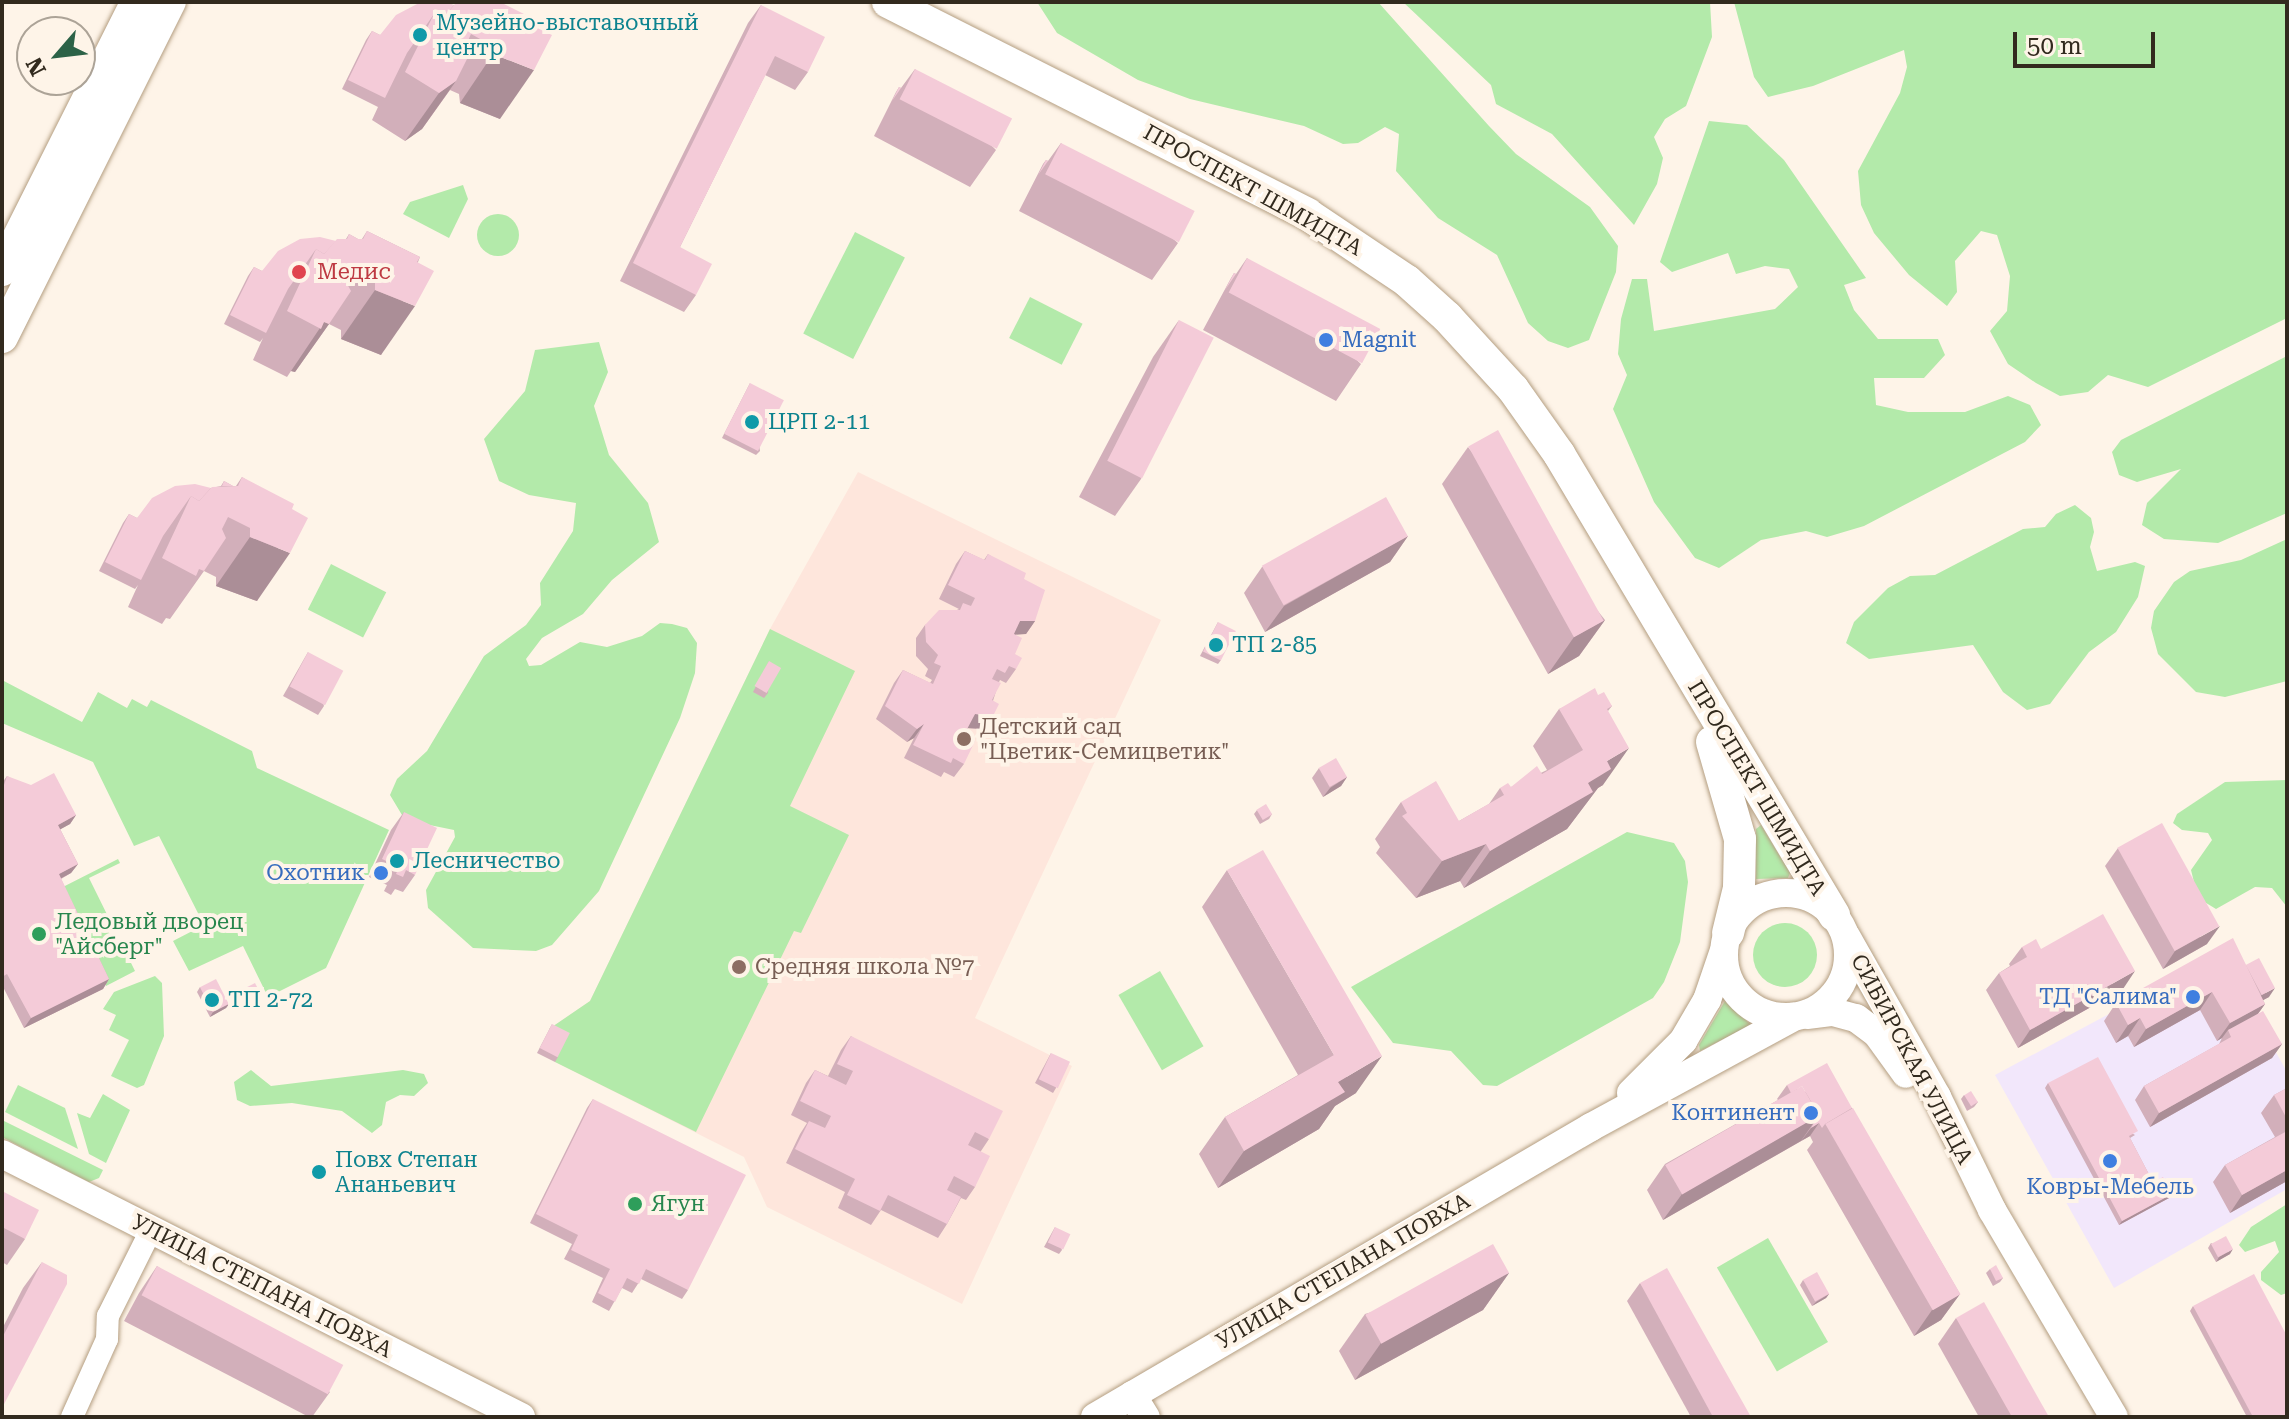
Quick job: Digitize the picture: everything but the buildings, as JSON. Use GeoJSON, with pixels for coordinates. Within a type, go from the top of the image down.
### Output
{"type":"FeatureCollection","features":[{"type":"Feature","properties":{"kind":"main road"},"geometry":{"type":"LineString","coordinates":[[2,270],[137,2]]}},
{"type":"Feature","properties":{"kind":"main road"},"geometry":{"type":"LineString","coordinates":[[2,337],[170,2]]}},
{"type":"Feature","properties":{"kind":"main road","name":"ПРОСПЕКТ ШМИДТА"},"geometry":{"type":"LineString","coordinates":[[888,2],[1235,175],[1355,244],[1407,281],[1482,352],[1535,418],[1840,926]]}},
{"type":"Feature","properties":{"kind":"main road","name":"ПРОСПЕКТ ШМИДТА"},"geometry":{"type":"LineString","coordinates":[[1679,661],[1737,814],[1741,863],[1726,941]]}},
{"type":"Feature","properties":{"kind":"street"},"geometry":{"type":"LineString","coordinates":[[1775,894],[1808,896],[1840,926],[1848,961],[1841,985],[1825,1005],[1798,1016],[1769,1015],[1747,1004],[1728,978],[1726,941],[1746,907],[1775,894]]}},
{"type":"Feature","properties":{"kind":"street","name":"СИБИРСКАЯ УЛИЦА"},"geometry":{"type":"LineString","coordinates":[[1840,926],[1937,1097],[1977,1182]]}},
{"type":"Feature","properties":{"kind":"street","name":"УЛИЦА СТЕПАНА ПОВХА"},"geometry":{"type":"LineString","coordinates":[[1591,1127],[1683,1041],[1707,1000],[1726,941]]}},
{"type":"Feature","properties":{"kind":"street","name":"СИБИРСКАЯ УЛИЦА"},"geometry":{"type":"LineString","coordinates":[[1798,1016],[1844,1013],[1877,1034],[1977,1182],[2114,1417]]}},
{"type":"Feature","properties":{"kind":"street","name":"УЛИЦА СТЕПАНА ПОВХА"},"geometry":{"type":"LineString","coordinates":[[1095,1417],[1139,1406],[1591,1127],[1798,1016]]}},
{"type":"Feature","properties":{"kind":"street","name":"УЛИЦА СТЕПАНА ПОВХА"},"geometry":{"type":"LineString","coordinates":[[2,1154],[521,1417]]}},
{"type":"Feature","properties":{"kind":"street"},"geometry":{"type":"LineString","coordinates":[[72,1417],[107,1339],[108,1316],[151,1230]]}},
{"type":"Feature","properties":{"kind":"shaded area"},"geometry":{"type":"Polygon","coordinates":[[[858,472],[1161,620],[975,1018],[1072,1066],[962,1304],[767,1207],[744,1157],[555,1062],[549,1029],[590,1001],[770,629],[858,472]]]}},
{"type":"Feature","properties":{"kind":"shaded area"},"geometry":{"type":"Polygon","coordinates":[[[2221,954],[2287,1072],[2287,1189],[2114,1288],[1995,1075],[2221,954]]]}},
{"type":"Feature","properties":{"kind":"green space"},"geometry":{"type":"Polygon","coordinates":[[[1037,2],[1378,2],[1516,154],[1590,207],[1618,246],[1616,272],[1589,340],[1568,348],[1548,341],[1528,323],[1497,255],[1438,218],[1396,171],[1399,134],[1385,127],[1358,143],[1343,144],[1304,126],[1190,99],[1138,80],[1057,33],[1037,2]]]}},
{"type":"Feature","properties":{"kind":"green space"},"geometry":{"type":"Polygon","coordinates":[[[1403,2],[1710,2],[1712,37],[1686,106],[1665,119],[1654,137],[1663,158],[1657,184],[1634,225],[1552,134],[1496,104],[1491,85],[1403,2]]]}},
{"type":"Feature","properties":{"kind":"green space"},"geometry":{"type":"Polygon","coordinates":[[[1734,2],[2287,2],[2287,318],[2148,387],[2108,375],[2088,392],[2060,396],[2036,383],[2008,364],[1990,331],[2007,311],[2010,276],[1997,235],[1981,231],[1955,261],[1957,292],[1947,306],[1909,275],[1874,233],[1861,205],[1858,171],[1900,93],[1907,67],[1904,50],[1813,86],[1768,97],[1754,77],[1734,2]]]}},
{"type":"Feature","properties":{"kind":"green space"},"geometry":{"type":"Polygon","coordinates":[[[1709,121],[1747,125],[1784,160],[1866,278],[1844,285],[1854,310],[1878,339],[1938,339],[1945,355],[1924,378],[1874,378],[1876,405],[1908,412],[1965,412],[2008,396],[2030,405],[2041,425],[2025,442],[1864,526],[1827,537],[1806,531],[1761,540],[1719,568],[1695,558],[1654,502],[1613,409],[1627,375],[1618,354],[1621,319],[1632,279],[1647,279],[1654,331],[1775,309],[1798,287],[1789,269],[1765,266],[1736,274],[1728,253],[1672,272],[1660,262],[1709,121]]]}},
{"type":"Feature","properties":{"kind":"green space"},"geometry":{"type":"Polygon","coordinates":[[[463,185],[468,199],[449,238],[403,214],[410,202],[463,185]]]}},
{"type":"Feature","properties":{"kind":"green space"},"geometry":{"type":"Polygon","coordinates":[[[498,214],[513,220],[519,235],[513,250],[498,256],[483,250],[477,235],[483,220],[498,214]]]}},
{"type":"Feature","properties":{"kind":"green space"},"geometry":{"type":"Polygon","coordinates":[[[855,232],[905,257],[853,359],[803,334],[855,232]]]}},
{"type":"Feature","properties":{"kind":"green space"},"geometry":{"type":"Polygon","coordinates":[[[1030,297],[1083,324],[1062,365],[1009,338],[1030,297]]]}},
{"type":"Feature","properties":{"kind":"green space"},"geometry":{"type":"Polygon","coordinates":[[[599,342],[608,372],[594,406],[609,455],[648,503],[659,542],[612,580],[583,614],[542,638],[526,659],[529,666],[541,665],[580,642],[607,647],[642,636],[660,623],[687,628],[697,643],[695,673],[680,718],[599,891],[552,945],[536,951],[473,948],[428,908],[426,890],[455,837],[454,830],[405,820],[390,795],[397,779],[427,751],[484,656],[526,625],[541,605],[540,583],[573,531],[576,503],[529,495],[499,481],[484,439],[525,391],[535,350],[599,342]]]}},
{"type":"Feature","properties":{"kind":"green space"},"geometry":{"type":"Polygon","coordinates":[[[2287,356],[2287,513],[2218,543],[2164,539],[2142,525],[2147,503],[2181,469],[2137,482],[2119,475],[2112,452],[2121,440],[2287,356]]]}},
{"type":"Feature","properties":{"kind":"green space"},"geometry":{"type":"Polygon","coordinates":[[[2075,505],[2091,518],[2094,532],[2090,547],[2097,571],[2135,562],[2145,566],[2138,597],[2116,632],[2089,652],[2050,704],[2027,710],[2003,692],[1973,645],[1869,659],[1846,643],[1854,622],[1888,588],[1910,576],[1935,575],[2023,529],[2045,527],[2056,514],[2075,505]]]}},
{"type":"Feature","properties":{"kind":"green space"},"geometry":{"type":"Polygon","coordinates":[[[2287,539],[2287,681],[2225,697],[2196,692],[2158,654],[2151,628],[2154,611],[2174,582],[2190,571],[2241,560],[2287,539]]]}},
{"type":"Feature","properties":{"kind":"green space"},"geometry":{"type":"Polygon","coordinates":[[[331,564],[386,592],[363,638],[308,609],[331,564]]]}},
{"type":"Feature","properties":{"kind":"green space"},"geometry":{"type":"Polygon","coordinates":[[[770,629],[855,671],[790,806],[849,835],[801,933],[794,931],[696,1132],[555,1062],[549,1029],[590,1001],[770,629]]]}},
{"type":"Feature","properties":{"kind":"green space"},"geometry":{"type":"Polygon","coordinates":[[[2,680],[82,722],[98,692],[127,708],[132,699],[147,707],[151,700],[252,751],[257,768],[389,830],[326,968],[268,997],[243,946],[189,971],[173,941],[204,925],[159,836],[134,846],[93,762],[2,723],[2,680]]]}},
{"type":"Feature","properties":{"kind":"green space"},"geometry":{"type":"Polygon","coordinates":[[[2287,780],[2287,907],[2272,888],[2255,887],[2216,909],[2198,898],[2191,870],[2212,840],[2208,833],[2182,830],[2173,823],[2177,814],[2225,782],[2287,780]]]}},
{"type":"Feature","properties":{"kind":"green space"},"geometry":{"type":"Polygon","coordinates":[[[1761,825],[1790,873],[1788,878],[1756,879],[1756,829],[1761,825]]]}},
{"type":"Feature","properties":{"kind":"green space"},"geometry":{"type":"Polygon","coordinates":[[[1627,832],[1674,843],[1685,861],[1688,882],[1680,942],[1664,982],[1653,998],[1497,1086],[1483,1085],[1451,1051],[1393,1043],[1351,987],[1627,832]]]}},
{"type":"Feature","properties":{"kind":"green space"},"geometry":{"type":"Polygon","coordinates":[[[118,859],[120,863],[89,878],[135,971],[106,986],[57,890],[118,859]]]}},
{"type":"Feature","properties":{"kind":"green space"},"geometry":{"type":"Polygon","coordinates":[[[1779,923],[1791,923],[1808,932],[1815,943],[1815,967],[1808,978],[1791,987],[1779,987],[1767,982],[1758,973],[1753,961],[1753,949],[1758,937],[1767,928],[1779,923]]]}},
{"type":"Feature","properties":{"kind":"green space"},"geometry":{"type":"Polygon","coordinates":[[[1160,971],[1204,1046],[1162,1070],[1118,995],[1160,971]]]}},
{"type":"Feature","properties":{"kind":"green space"},"geometry":{"type":"Polygon","coordinates":[[[155,976],[162,983],[164,1036],[144,1085],[137,1088],[111,1076],[129,1040],[109,1030],[116,1015],[103,1009],[114,992],[155,976]]]}},
{"type":"Feature","properties":{"kind":"green space"},"geometry":{"type":"Polygon","coordinates":[[[1725,1001],[1751,1025],[1700,1051],[1699,1045],[1725,1001]]]}},
{"type":"Feature","properties":{"kind":"green space"},"geometry":{"type":"Polygon","coordinates":[[[251,1070],[271,1086],[403,1070],[424,1074],[428,1083],[414,1096],[400,1095],[386,1102],[382,1125],[372,1133],[342,1111],[292,1103],[250,1106],[237,1100],[234,1082],[251,1070]]]}},
{"type":"Feature","properties":{"kind":"green space"},"geometry":{"type":"Polygon","coordinates":[[[18,1085],[65,1108],[78,1149],[5,1112],[18,1085]]]}},
{"type":"Feature","properties":{"kind":"green space"},"geometry":{"type":"Polygon","coordinates":[[[103,1094],[130,1110],[106,1163],[89,1154],[77,1113],[90,1118],[103,1094]]]}},
{"type":"Feature","properties":{"kind":"green space"},"geometry":{"type":"Polygon","coordinates":[[[2,1120],[103,1170],[99,1178],[89,1182],[2,1137],[2,1120]]]}},
{"type":"Feature","properties":{"kind":"green space"},"geometry":{"type":"Polygon","coordinates":[[[2287,1204],[2287,1293],[2281,1295],[2261,1280],[2261,1272],[2279,1252],[2275,1241],[2245,1252],[2239,1245],[2251,1227],[2287,1204]]]}},
{"type":"Feature","properties":{"kind":"green space"},"geometry":{"type":"Polygon","coordinates":[[[1768,1238],[1828,1342],[1777,1371],[1717,1268],[1768,1238]]]}},
{"type":"Feature","properties":{"kind":"place","name":"Музейно-выставочный центр"},"geometry":{"type":"Point","coordinates":[420,35]}},
{"type":"Feature","properties":{"kind":"place","name":"Медис"},"geometry":{"type":"Point","coordinates":[299,272]}},
{"type":"Feature","properties":{"kind":"place","name":"Magnit"},"geometry":{"type":"Point","coordinates":[1326,340]}},
{"type":"Feature","properties":{"kind":"place","name":"ЦРП 2-11"},"geometry":{"type":"Point","coordinates":[752,422]}},
{"type":"Feature","properties":{"kind":"place","name":"ТП 2-85"},"geometry":{"type":"Point","coordinates":[1216,645]}},
{"type":"Feature","properties":{"kind":"place","name":"Детский сад \"Цветик-Семицветик\""},"geometry":{"type":"Point","coordinates":[964,739]}},
{"type":"Feature","properties":{"kind":"place","name":"Лесничество"},"geometry":{"type":"Point","coordinates":[397,861]}},
{"type":"Feature","properties":{"kind":"place","name":"Охотник"},"geometry":{"type":"Point","coordinates":[381,873]}},
{"type":"Feature","properties":{"kind":"place","name":"Ледовый дворец \"Айсберг\""},"geometry":{"type":"Point","coordinates":[39,934]}},
{"type":"Feature","properties":{"kind":"place","name":"Средняя школа №7"},"geometry":{"type":"Point","coordinates":[739,967]}},
{"type":"Feature","properties":{"kind":"place","name":"ТД \"Салима\""},"geometry":{"type":"Point","coordinates":[2193,997]}},
{"type":"Feature","properties":{"kind":"place","name":"ТП 2-72"},"geometry":{"type":"Point","coordinates":[212,1000]}},
{"type":"Feature","properties":{"kind":"place","name":"Континент"},"geometry":{"type":"Point","coordinates":[1811,1113]}},
{"type":"Feature","properties":{"kind":"place","name":"Ковры-Мебель"},"geometry":{"type":"Point","coordinates":[2110,1161]}},
{"type":"Feature","properties":{"kind":"place","name":"Повх Степан Ананьевич"},"geometry":{"type":"Point","coordinates":[319,1172]}},
{"type":"Feature","properties":{"kind":"place","name":"Ягун"},"geometry":{"type":"Point","coordinates":[635,1204]}}]}
